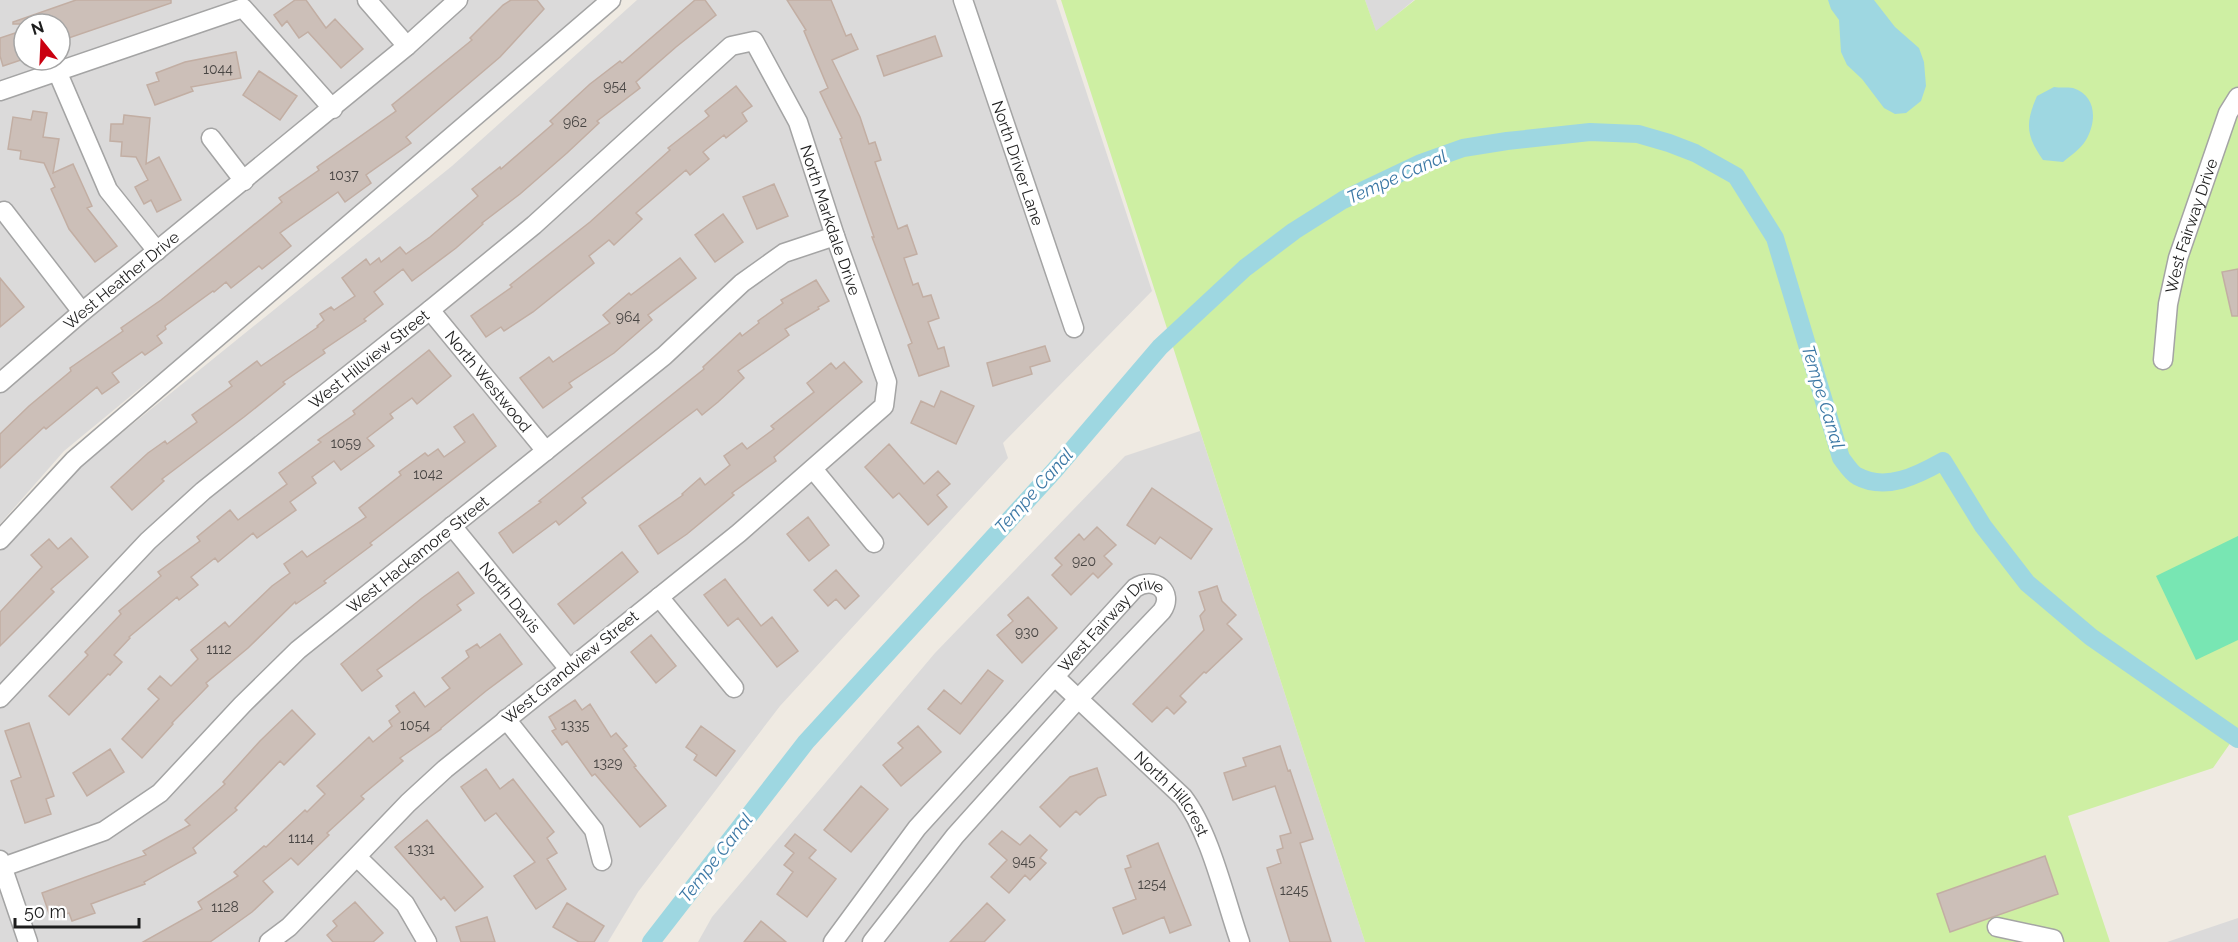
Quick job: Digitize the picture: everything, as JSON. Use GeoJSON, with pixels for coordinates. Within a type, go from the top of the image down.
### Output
{"type":"FeatureCollection","features":[{"type":"Feature","properties":{"kind":"street"},"geometry":{"type":"LineString","coordinates":[[367,0],[407,46]]}},
{"type":"Feature","properties":{"kind":"street","name":"West Heather Drive"},"geometry":{"type":"LineString","coordinates":[[0,383],[82,312],[333,109],[458,0]]}},
{"type":"Feature","properties":{"kind":"street"},"geometry":{"type":"LineString","coordinates":[[0,540],[74,460],[611,0]]}},
{"type":"Feature","properties":{"kind":"street","name":"North Driver Lane"},"geometry":{"type":"LineString","coordinates":[[963,0],[1074,328]]}},
{"type":"Feature","properties":{"kind":"street"},"geometry":{"type":"LineString","coordinates":[[72,66],[243,8],[333,109]]}},
{"type":"Feature","properties":{"kind":"street","name":"North Markdale Drive"},"geometry":{"type":"LineString","coordinates":[[754,41],[798,122],[834,236],[886,382],[884,406]]}},
{"type":"Feature","properties":{"kind":"street","name":"West Hillview Street"},"geometry":{"type":"LineString","coordinates":[[0,698],[148,541],[203,491],[534,225],[731,46],[754,41]]}},
{"type":"Feature","properties":{"kind":"street"},"geometry":{"type":"LineString","coordinates":[[0,91],[54,72]]}},
{"type":"Feature","properties":{"kind":"street"},"geometry":{"type":"LineString","coordinates":[[57,72],[108,190],[157,251]]}},
{"type":"Feature","properties":{"kind":"street","name":"West Fairway Drive"},"geometry":{"type":"LineString","coordinates":[[2163,360],[2168,304],[2178,258],[2235,109]]}},
{"type":"Feature","properties":{"kind":"street"},"geometry":{"type":"LineString","coordinates":[[211,138],[244,181]]}},
{"type":"Feature","properties":{"kind":"street"},"geometry":{"type":"LineString","coordinates":[[4,212],[82,312]]}},
{"type":"Feature","properties":{"kind":"street","name":"West Hackamore Street"},"geometry":{"type":"LineString","coordinates":[[1,865],[104,831],[160,793],[242,705],[298,650],[664,356],[742,283],[784,254],[834,236]]}},
{"type":"Feature","properties":{"kind":"street","name":"North Westwood"},"geometry":{"type":"LineString","coordinates":[[430,310],[546,451]]}},
{"type":"Feature","properties":{"kind":"street","name":"West Grandview Street"},"geometry":{"type":"LineString","coordinates":[[269,942],[288,927],[408,803],[445,769],[739,533],[884,406]]}},
{"type":"Feature","properties":{"kind":"street"},"geometry":{"type":"LineString","coordinates":[[813,469],[874,543]]}},
{"type":"Feature","properties":{"kind":"street","name":"North Davis"},"geometry":{"type":"LineString","coordinates":[[452,526],[569,669]]}},
{"type":"Feature","properties":{"kind":"street","name":"West Fairway Drive"},"geometry":{"type":"LineString","coordinates":[[833,942],[917,828],[1136,588],[1150,583],[1161,588],[1166,596],[1166,605],[1162,611],[1078,699],[955,836],[872,942]]}},
{"type":"Feature","properties":{"kind":"street"},"geometry":{"type":"LineString","coordinates":[[659,597],[734,688]]}},
{"type":"Feature","properties":{"kind":"street","name":"North Hillcrest"},"geometry":{"type":"LineString","coordinates":[[1055,677],[1183,797],[1192,809],[1203,830],[1240,942]]}},
{"type":"Feature","properties":{"kind":"street"},"geometry":{"type":"LineString","coordinates":[[506,719],[594,830],[602,861]]}},
{"type":"Feature","properties":{"kind":"street"},"geometry":{"type":"LineString","coordinates":[[357,857],[405,904],[427,942]]}},
{"type":"Feature","properties":{"kind":"street"},"geometry":{"type":"LineString","coordinates":[[1,865],[28,942]]}},
{"type":"Feature","properties":{"kind":"street"},"geometry":{"type":"LineString","coordinates":[[1997,927],[2053,939],[2054,942]]}},
{"type":"Feature","properties":{"kind":"shaded area"},"geometry":{"type":"Polygon","coordinates":[[[0,0],[604,0],[217,331],[144,385],[64,451],[0,524],[0,0]]]}},
{"type":"Feature","properties":{"kind":"shaded area"},"geometry":{"type":"Polygon","coordinates":[[[637,0],[1056,0],[1152,291],[1003,443],[1008,458],[780,706],[638,892],[608,942],[0,942],[0,545],[77,469],[452,166],[637,0]]]}},
{"type":"Feature","properties":{"kind":"shaded area"},"geometry":{"type":"Polygon","coordinates":[[[1365,0],[1414,0],[1376,32],[1365,0]]]}},
{"type":"Feature","properties":{"kind":"shaded area"},"geometry":{"type":"Polygon","coordinates":[[[1200,431],[1365,942],[698,942],[712,917],[935,653],[1125,456],[1200,431]]]}},
{"type":"Feature","properties":{"kind":"shaded area"},"geometry":{"type":"Polygon","coordinates":[[[2238,918],[2238,942],[2167,942],[2238,918]]]}},
{"type":"Feature","properties":{"kind":"green space"},"geometry":{"type":"Polygon","coordinates":[[[1061,0],[1365,0],[1376,31],[1415,0],[2238,0],[2238,732],[2213,768],[2068,816],[2110,942],[1365,942],[1061,0]]]}},
{"type":"Feature","properties":{"kind":"green space"},"geometry":{"type":"Polygon","coordinates":[[[2238,536],[2238,640],[2196,660],[2156,576],[2238,536]]]}},
{"type":"Feature","properties":{"kind":"water"},"geometry":{"type":"Polygon","coordinates":[[[1828,0],[1874,0],[1895,27],[1919,48],[1924,62],[1926,86],[1921,101],[1906,113],[1895,114],[1884,108],[1862,79],[1847,65],[1841,52],[1839,20],[1828,0]]]}},
{"type":"Feature","properties":{"kind":"water"},"geometry":{"type":"Polygon","coordinates":[[[2054,87],[2073,88],[2081,92],[2087,97],[2093,111],[2091,128],[2084,143],[2063,162],[2043,160],[2033,144],[2029,129],[2030,114],[2037,96],[2054,87]]]}},
{"type":"Feature","properties":{"kind":"building"},"geometry":{"type":"Polygon","coordinates":[[[76,0],[171,0],[171,3],[72,37],[72,12],[42,12],[76,0]]]}},
{"type":"Feature","properties":{"kind":"building"},"geometry":{"type":"Polygon","coordinates":[[[295,0],[306,0],[326,28],[335,19],[363,49],[341,68],[308,32],[299,38],[287,21],[282,26],[274,15],[295,0]]]}},
{"type":"Feature","properties":{"kind":"building"},"geometry":{"type":"Polygon","coordinates":[[[511,0],[537,0],[544,9],[500,57],[406,137],[411,143],[366,175],[371,183],[345,202],[338,192],[280,233],[291,246],[262,269],[259,266],[231,288],[226,282],[165,326],[166,329],[157,336],[162,343],[145,355],[142,352],[112,373],[119,382],[102,394],[97,387],[46,429],[44,427],[0,468],[0,434],[71,371],[70,368],[123,331],[121,328],[161,300],[282,202],[279,198],[319,170],[317,167],[396,111],[392,105],[472,40],[470,38],[511,0]]]}},
{"type":"Feature","properties":{"kind":"building"},"geometry":{"type":"Polygon","coordinates":[[[695,0],[705,0],[716,15],[636,82],[640,88],[597,121],[599,123],[567,153],[482,223],[456,248],[412,281],[403,269],[374,292],[383,304],[364,319],[366,321],[323,350],[325,353],[283,382],[285,384],[244,417],[162,479],[164,481],[132,510],[111,487],[148,453],[165,441],[167,444],[197,422],[192,415],[232,386],[229,382],[257,361],[261,366],[318,327],[324,320],[320,314],[331,307],[334,310],[355,296],[342,278],[366,259],[370,265],[379,258],[381,262],[400,247],[406,254],[430,237],[478,196],[472,189],[500,167],[501,169],[553,124],[550,121],[590,84],[620,61],[622,63],[695,0]]]}},
{"type":"Feature","properties":{"kind":"building"},"geometry":{"type":"Polygon","coordinates":[[[787,0],[831,0],[846,36],[851,34],[858,49],[832,60],[860,117],[869,144],[875,142],[881,160],[875,162],[898,229],[907,225],[917,254],[904,258],[913,285],[918,283],[923,297],[931,295],[939,318],[928,322],[938,349],[944,347],[949,366],[919,376],[908,345],[912,343],[872,237],[874,237],[840,139],[842,138],[820,92],[828,88],[804,31],[806,30],[787,0]]]}},
{"type":"Feature","properties":{"kind":"building"},"geometry":{"type":"Polygon","coordinates":[[[12,34],[12,63],[3,66],[0,56],[0,38],[12,34]]]}},
{"type":"Feature","properties":{"kind":"building"},"geometry":{"type":"Polygon","coordinates":[[[935,36],[942,56],[884,76],[877,56],[935,36]]]}},
{"type":"Feature","properties":{"kind":"building"},"geometry":{"type":"Polygon","coordinates":[[[236,52],[241,78],[191,87],[193,91],[155,105],[147,85],[159,81],[156,73],[185,62],[236,52]]]}},
{"type":"Feature","properties":{"kind":"building"},"geometry":{"type":"Polygon","coordinates":[[[259,71],[297,96],[280,120],[243,95],[259,71]]]}},
{"type":"Feature","properties":{"kind":"building"},"geometry":{"type":"Polygon","coordinates":[[[736,86],[752,106],[742,113],[747,121],[726,138],[724,135],[703,152],[709,159],[690,175],[686,170],[636,213],[642,219],[614,245],[609,240],[589,256],[594,263],[533,312],[504,331],[501,327],[486,337],[471,316],[512,287],[510,285],[590,222],[670,150],[668,148],[709,116],[705,111],[736,86]]]}},
{"type":"Feature","properties":{"kind":"building"},"geometry":{"type":"Polygon","coordinates":[[[33,111],[47,113],[43,137],[59,139],[53,173],[73,164],[92,206],[87,208],[117,246],[95,262],[69,229],[51,189],[55,187],[44,163],[20,159],[21,151],[8,149],[13,117],[31,120],[33,111]]]}},
{"type":"Feature","properties":{"kind":"building"},"geometry":{"type":"Polygon","coordinates":[[[124,115],[150,118],[146,164],[159,157],[181,200],[157,212],[151,200],[144,204],[135,187],[148,180],[136,157],[121,156],[122,142],[110,141],[111,124],[123,124],[124,115]]]}},
{"type":"Feature","properties":{"kind":"building"},"geometry":{"type":"Polygon","coordinates":[[[774,184],[788,216],[757,229],[743,197],[774,184]]]}},
{"type":"Feature","properties":{"kind":"building"},"geometry":{"type":"Polygon","coordinates":[[[723,214],[743,242],[715,262],[695,235],[723,214]]]}},
{"type":"Feature","properties":{"kind":"building"},"geometry":{"type":"Polygon","coordinates":[[[680,258],[696,278],[648,315],[652,320],[614,353],[569,383],[572,387],[543,408],[520,378],[549,357],[553,362],[610,323],[603,315],[629,293],[631,295],[680,258]]]}},
{"type":"Feature","properties":{"kind":"building"},"geometry":{"type":"Polygon","coordinates":[[[2238,269],[2238,316],[2232,316],[2222,272],[2238,269]]]}},
{"type":"Feature","properties":{"kind":"building"},"geometry":{"type":"Polygon","coordinates":[[[0,278],[24,307],[0,327],[0,278]]]}},
{"type":"Feature","properties":{"kind":"building"},"geometry":{"type":"Polygon","coordinates":[[[816,280],[829,301],[785,329],[789,335],[738,371],[744,378],[718,402],[702,415],[697,409],[582,498],[586,503],[559,525],[556,521],[513,553],[499,533],[541,502],[539,501],[704,369],[703,367],[740,333],[742,336],[783,303],[781,300],[816,280]]]}},
{"type":"Feature","properties":{"kind":"building"},"geometry":{"type":"Polygon","coordinates":[[[1045,346],[1050,361],[1030,367],[1032,374],[993,386],[987,363],[1045,346]]]}},
{"type":"Feature","properties":{"kind":"building"},"geometry":{"type":"Polygon","coordinates":[[[429,350],[451,376],[417,404],[412,398],[390,414],[393,418],[367,438],[374,446],[341,470],[334,461],[312,477],[316,483],[290,502],[296,510],[257,538],[253,533],[218,562],[215,558],[191,577],[198,585],[179,600],[177,597],[129,637],[114,655],[122,662],[69,715],[49,696],[88,655],[85,652],[121,614],[119,611],[161,576],[158,572],[200,541],[197,537],[230,510],[238,520],[287,484],[279,473],[321,442],[318,440],[355,414],[353,411],[429,350]]]}},
{"type":"Feature","properties":{"kind":"building"},"geometry":{"type":"Polygon","coordinates":[[[844,362],[862,382],[774,457],[776,461],[732,493],[734,495],[687,534],[658,554],[639,526],[683,495],[700,478],[705,485],[730,465],[724,456],[742,443],[747,449],[774,429],[771,426],[814,392],[807,383],[831,363],[836,369],[844,362]]]}},
{"type":"Feature","properties":{"kind":"building"},"geometry":{"type":"Polygon","coordinates":[[[941,391],[974,406],[956,444],[911,423],[921,401],[934,407],[941,391]]]}},
{"type":"Feature","properties":{"kind":"building"},"geometry":{"type":"Polygon","coordinates":[[[473,414],[496,446],[370,543],[372,545],[324,581],[326,583],[296,604],[295,602],[248,648],[206,683],[208,686],[142,758],[122,739],[159,699],[148,689],[160,676],[171,686],[198,659],[191,650],[225,622],[229,627],[272,586],[290,573],[284,564],[302,551],[307,557],[366,517],[359,508],[401,475],[399,472],[425,453],[428,456],[438,449],[444,457],[465,442],[454,427],[473,414]]]}},
{"type":"Feature","properties":{"kind":"building"},"geometry":{"type":"Polygon","coordinates":[[[889,444],[924,484],[938,471],[950,484],[937,495],[947,507],[928,525],[899,493],[893,498],[865,467],[889,444]]]}},
{"type":"Feature","properties":{"kind":"building"},"geometry":{"type":"Polygon","coordinates":[[[1152,488],[1212,529],[1191,559],[1160,537],[1155,544],[1127,525],[1152,488]]]}},
{"type":"Feature","properties":{"kind":"building"},"geometry":{"type":"Polygon","coordinates":[[[808,517],[829,545],[809,561],[787,534],[808,517]]]}},
{"type":"Feature","properties":{"kind":"building"},"geometry":{"type":"Polygon","coordinates":[[[1097,527],[1116,545],[1104,556],[1112,564],[1098,578],[1093,573],[1071,595],[1052,575],[1062,565],[1055,558],[1079,534],[1084,540],[1097,527]]]}},
{"type":"Feature","properties":{"kind":"building"},"geometry":{"type":"Polygon","coordinates":[[[71,538],[88,557],[51,589],[54,592],[0,646],[0,612],[42,567],[31,555],[49,539],[58,549],[71,538]]]}},
{"type":"Feature","properties":{"kind":"building"},"geometry":{"type":"Polygon","coordinates":[[[622,552],[638,572],[574,624],[558,604],[622,552]]]}},
{"type":"Feature","properties":{"kind":"building"},"geometry":{"type":"Polygon","coordinates":[[[836,570],[859,596],[845,609],[836,599],[828,606],[814,590],[836,570]]]}},
{"type":"Feature","properties":{"kind":"building"},"geometry":{"type":"Polygon","coordinates":[[[458,572],[474,593],[457,605],[461,610],[377,670],[382,676],[362,691],[341,664],[422,598],[458,572]]]}},
{"type":"Feature","properties":{"kind":"building"},"geometry":{"type":"Polygon","coordinates":[[[725,579],[761,626],[772,617],[798,651],[777,667],[738,618],[728,626],[704,595],[725,579]]]}},
{"type":"Feature","properties":{"kind":"building"},"geometry":{"type":"Polygon","coordinates":[[[1217,586],[1222,601],[1236,615],[1227,624],[1242,639],[1180,696],[1186,702],[1174,714],[1167,707],[1152,722],[1133,704],[1204,630],[1200,616],[1205,610],[1199,592],[1217,586]]]}},
{"type":"Feature","properties":{"kind":"building"},"geometry":{"type":"Polygon","coordinates":[[[1028,597],[1057,628],[1022,663],[997,635],[1013,621],[1008,615],[1028,597]]]}},
{"type":"Feature","properties":{"kind":"building"},"geometry":{"type":"Polygon","coordinates":[[[500,634],[522,664],[441,729],[400,758],[403,761],[361,796],[364,799],[327,833],[329,835],[298,865],[291,858],[263,881],[273,892],[252,912],[210,942],[143,942],[202,909],[198,902],[238,876],[234,872],[264,846],[266,847],[305,810],[307,812],[325,794],[317,786],[369,737],[373,742],[392,726],[389,721],[400,712],[396,706],[414,692],[425,707],[450,688],[442,678],[469,657],[466,651],[477,644],[480,648],[500,634]]]}},
{"type":"Feature","properties":{"kind":"building"},"geometry":{"type":"Polygon","coordinates":[[[651,635],[676,666],[656,683],[631,652],[651,635]]]}},
{"type":"Feature","properties":{"kind":"building"},"geometry":{"type":"Polygon","coordinates":[[[988,670],[1003,681],[960,734],[928,709],[944,690],[961,704],[988,670]]]}},
{"type":"Feature","properties":{"kind":"building"},"geometry":{"type":"Polygon","coordinates":[[[575,700],[582,710],[590,704],[611,737],[616,733],[627,746],[623,749],[636,766],[634,767],[666,806],[640,827],[595,774],[592,776],[567,741],[562,745],[552,731],[556,729],[549,717],[575,700]]]}},
{"type":"Feature","properties":{"kind":"building"},"geometry":{"type":"Polygon","coordinates":[[[292,710],[315,734],[284,765],[280,761],[235,808],[237,810],[193,848],[196,853],[144,882],[145,884],[91,904],[95,913],[72,921],[69,913],[51,919],[42,893],[146,855],[143,851],[190,825],[185,820],[225,784],[223,782],[260,741],[292,710]]]}},
{"type":"Feature","properties":{"kind":"building"},"geometry":{"type":"Polygon","coordinates":[[[29,723],[54,796],[46,799],[51,814],[25,823],[11,781],[21,777],[5,731],[29,723]]]}},
{"type":"Feature","properties":{"kind":"building"},"geometry":{"type":"Polygon","coordinates":[[[701,726],[735,751],[716,776],[694,760],[697,755],[686,747],[701,726]]]}},
{"type":"Feature","properties":{"kind":"building"},"geometry":{"type":"Polygon","coordinates":[[[918,726],[941,752],[901,786],[883,765],[903,748],[898,743],[918,726]]]}},
{"type":"Feature","properties":{"kind":"building"},"geometry":{"type":"Polygon","coordinates":[[[1280,746],[1313,839],[1300,843],[1331,942],[1290,942],[1267,868],[1281,863],[1277,850],[1283,848],[1280,836],[1291,833],[1275,786],[1233,800],[1224,773],[1246,766],[1243,758],[1280,746]]]}},
{"type":"Feature","properties":{"kind":"building"},"geometry":{"type":"Polygon","coordinates":[[[110,749],[124,772],[87,796],[73,773],[110,749]]]}},
{"type":"Feature","properties":{"kind":"building"},"geometry":{"type":"Polygon","coordinates":[[[1097,768],[1106,795],[1098,798],[1080,815],[1076,811],[1060,827],[1040,807],[1070,777],[1097,768]]]}},
{"type":"Feature","properties":{"kind":"building"},"geometry":{"type":"Polygon","coordinates":[[[486,769],[500,789],[513,779],[554,832],[547,838],[557,853],[547,859],[566,889],[536,909],[514,876],[535,862],[496,813],[485,821],[461,787],[486,769]]]}},
{"type":"Feature","properties":{"kind":"building"},"geometry":{"type":"Polygon","coordinates":[[[861,786],[888,809],[851,852],[824,830],[861,786]]]}},
{"type":"Feature","properties":{"kind":"building"},"geometry":{"type":"Polygon","coordinates":[[[427,820],[483,887],[455,911],[444,897],[441,900],[395,847],[427,820]]]}},
{"type":"Feature","properties":{"kind":"building"},"geometry":{"type":"Polygon","coordinates":[[[1002,831],[1020,845],[1030,835],[1047,850],[1040,858],[1046,863],[1030,880],[1025,875],[1009,893],[991,877],[1007,860],[989,844],[1002,831]]]}},
{"type":"Feature","properties":{"kind":"building"},"geometry":{"type":"Polygon","coordinates":[[[795,834],[816,850],[809,858],[836,879],[807,917],[777,894],[793,872],[784,865],[794,853],[785,846],[795,834]]]}},
{"type":"Feature","properties":{"kind":"building"},"geometry":{"type":"Polygon","coordinates":[[[1158,843],[1191,925],[1170,933],[1164,917],[1123,934],[1113,908],[1136,899],[1125,869],[1131,867],[1127,856],[1158,843]]]}},
{"type":"Feature","properties":{"kind":"building"},"geometry":{"type":"Polygon","coordinates":[[[2045,856],[2058,894],[1950,932],[1937,894],[2045,856]]]}},
{"type":"Feature","properties":{"kind":"building"},"geometry":{"type":"Polygon","coordinates":[[[355,902],[383,933],[373,942],[333,942],[327,935],[337,926],[333,921],[355,902]]]}},
{"type":"Feature","properties":{"kind":"building"},"geometry":{"type":"Polygon","coordinates":[[[567,903],[604,926],[594,942],[579,942],[553,927],[567,903]]]}},
{"type":"Feature","properties":{"kind":"building"},"geometry":{"type":"Polygon","coordinates":[[[987,903],[1005,920],[984,942],[950,942],[987,903]]]}},
{"type":"Feature","properties":{"kind":"building"},"geometry":{"type":"Polygon","coordinates":[[[487,917],[495,942],[461,942],[456,927],[487,917]]]}},
{"type":"Feature","properties":{"kind":"building"},"geometry":{"type":"Polygon","coordinates":[[[761,921],[786,942],[744,942],[761,921]]]}},
{"type":"Feature","properties":{"kind":"waterway","name":"Tempe Canal"},"geometry":{"type":"LineString","coordinates":[[651,942],[806,742],[1054,471],[1160,347],[1245,268],[1294,231],[1343,200],[1421,163],[1463,148],[1507,141],[1590,132],[1638,134],[1695,153],[1736,176],[1775,238],[1841,458],[1850,470],[1868,481],[1890,482],[1923,472],[1943,461],[1983,526],[2027,583],[2091,637],[2238,739]]}}]}
